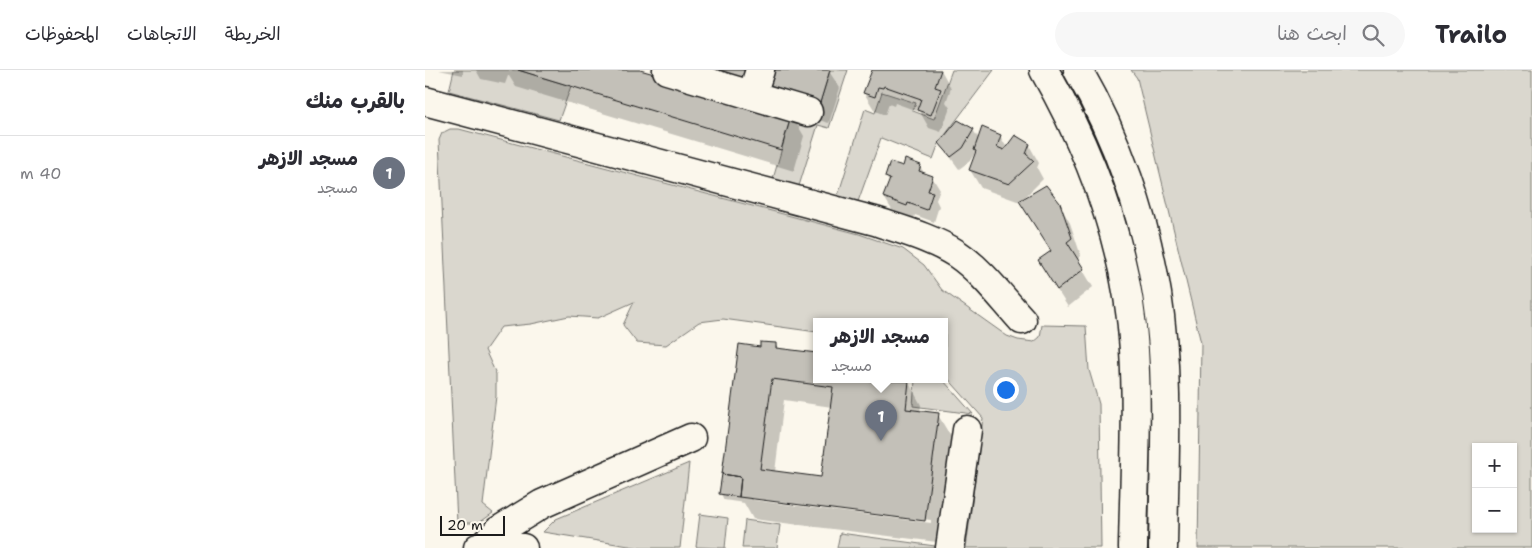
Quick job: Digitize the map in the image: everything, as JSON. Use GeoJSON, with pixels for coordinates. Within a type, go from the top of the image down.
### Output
{"type":"FeatureCollection","features":[{"type":"Feature","properties":{"kind":"main road"},"geometry":{"type":"LineString","coordinates":[[667,70],[756,83],[808,112]]}},
{"type":"Feature","properties":{"kind":"main road"},"geometry":{"type":"LineString","coordinates":[[1045,70],[1090,160],[1102,193],[1120,255],[1127,291],[1134,350],[1133,548]]}},
{"type":"Feature","properties":{"kind":"main road"},"geometry":{"type":"LineString","coordinates":[[1078,70],[1110,134],[1134,200],[1148,247],[1157,296],[1164,400],[1163,548]]}},
{"type":"Feature","properties":{"kind":"main road"},"geometry":{"type":"LineString","coordinates":[[425,100],[875,221],[917,235],[956,254],[981,274],[1021,320]]}},
{"type":"Feature","properties":{"kind":"main road"},"geometry":{"type":"LineString","coordinates":[[950,548],[967,430]]}},
{"type":"Feature","properties":{"kind":"main road"},"geometry":{"type":"LineString","coordinates":[[481,548],[498,531],[542,504],[691,438]]}},
{"type":"Feature","properties":{"kind":"main road"},"geometry":{"type":"LineString","coordinates":[[481,548],[523,548]]}},
{"type":"Feature","properties":{"kind":"shaded area"},"geometry":{"type":"Polygon","coordinates":[[[454,70],[518,70],[571,86],[559,120],[449,91],[454,70]]]}},
{"type":"Feature","properties":{"kind":"shaded area"},"geometry":{"type":"Polygon","coordinates":[[[830,70],[848,70],[829,128],[818,125],[799,186],[773,179],[791,117],[819,106],[830,70]]]}},
{"type":"Feature","properties":{"kind":"shaded area"},"geometry":{"type":"Polygon","coordinates":[[[952,70],[994,70],[939,143],[933,159],[881,138],[856,207],[836,202],[865,109],[875,113],[882,92],[916,103],[913,111],[934,119],[952,70]]]}},
{"type":"Feature","properties":{"kind":"shaded area"},"geometry":{"type":"Polygon","coordinates":[[[1131,70],[1532,70],[1532,548],[1198,548],[1201,343],[1137,78],[1131,70]]]}},
{"type":"Feature","properties":{"kind":"shaded area"},"geometry":{"type":"Polygon","coordinates":[[[450,129],[459,129],[859,234],[903,249],[924,265],[942,290],[1007,336],[1018,340],[1034,342],[1040,337],[1042,325],[1086,326],[1089,370],[1099,404],[1101,548],[966,548],[983,418],[948,378],[948,318],[813,318],[813,331],[723,319],[699,322],[666,345],[637,343],[623,325],[634,302],[598,318],[569,316],[531,324],[501,327],[485,350],[496,374],[496,396],[483,505],[493,513],[479,523],[457,523],[439,140],[442,133],[450,129]]]}},
{"type":"Feature","properties":{"kind":"shaded area"},"geometry":{"type":"Polygon","coordinates":[[[915,383],[946,383],[973,414],[913,406],[915,383]]]}},
{"type":"Feature","properties":{"kind":"shaded area"},"geometry":{"type":"Polygon","coordinates":[[[689,463],[680,548],[641,548],[543,532],[556,519],[689,463]]]}},
{"type":"Feature","properties":{"kind":"shaded area"},"geometry":{"type":"Polygon","coordinates":[[[700,514],[728,518],[725,548],[696,547],[700,514]]]}},
{"type":"Feature","properties":{"kind":"shaded area"},"geometry":{"type":"Polygon","coordinates":[[[745,520],[780,525],[777,548],[742,548],[745,520]]]}},
{"type":"Feature","properties":{"kind":"shaded area"},"geometry":{"type":"Polygon","coordinates":[[[840,533],[935,546],[934,548],[837,548],[840,533]]]}},
{"type":"Feature","properties":{"kind":"building"},"geometry":{"type":"Polygon","coordinates":[[[518,70],[640,70],[792,113],[781,150],[518,70]]]}},
{"type":"Feature","properties":{"kind":"building"},"geometry":{"type":"Polygon","coordinates":[[[702,70],[752,70],[747,85],[702,70]]]}},
{"type":"Feature","properties":{"kind":"building"},"geometry":{"type":"Polygon","coordinates":[[[770,70],[830,70],[819,106],[764,89],[770,70]]]}},
{"type":"Feature","properties":{"kind":"building"},"geometry":{"type":"Polygon","coordinates":[[[872,70],[941,70],[935,87],[941,89],[931,115],[917,110],[921,99],[884,86],[883,88],[878,87],[875,97],[863,93],[872,70]]]}},
{"type":"Feature","properties":{"kind":"building"},"geometry":{"type":"Polygon","coordinates":[[[958,120],[974,129],[963,148],[951,157],[939,143],[958,120]]]}},
{"type":"Feature","properties":{"kind":"building"},"geometry":{"type":"Polygon","coordinates":[[[982,127],[1001,135],[997,147],[1004,150],[1015,135],[1030,144],[1026,154],[1034,161],[1009,184],[969,170],[982,127]]]}},
{"type":"Feature","properties":{"kind":"building"},"geometry":{"type":"Polygon","coordinates":[[[905,159],[921,165],[919,171],[933,176],[928,191],[933,192],[927,210],[908,203],[907,206],[883,197],[890,179],[885,177],[890,162],[903,166],[905,159]]]}},
{"type":"Feature","properties":{"kind":"building"},"geometry":{"type":"Polygon","coordinates":[[[1046,185],[1060,203],[1072,238],[1067,242],[1084,269],[1057,290],[1038,260],[1051,251],[1019,201],[1046,185]]]}},
{"type":"Feature","properties":{"kind":"building"},"geometry":{"type":"Polygon","coordinates":[[[760,342],[776,343],[776,348],[813,353],[813,383],[909,383],[906,409],[939,413],[925,521],[739,497],[741,477],[722,474],[739,344],[760,347],[760,342]],[[772,379],[760,469],[821,477],[833,387],[772,379]]]}},
{"type":"Feature","properties":{"kind":"building"},"geometry":{"type":"Polygon","coordinates":[[[722,474],[741,477],[739,497],[719,494],[722,474]]]}},
{"type":"Feature","properties":{"kind":"place","name":"مسجد الازهر"},"geometry":{"type":"Point","coordinates":[881,441]}}]}
